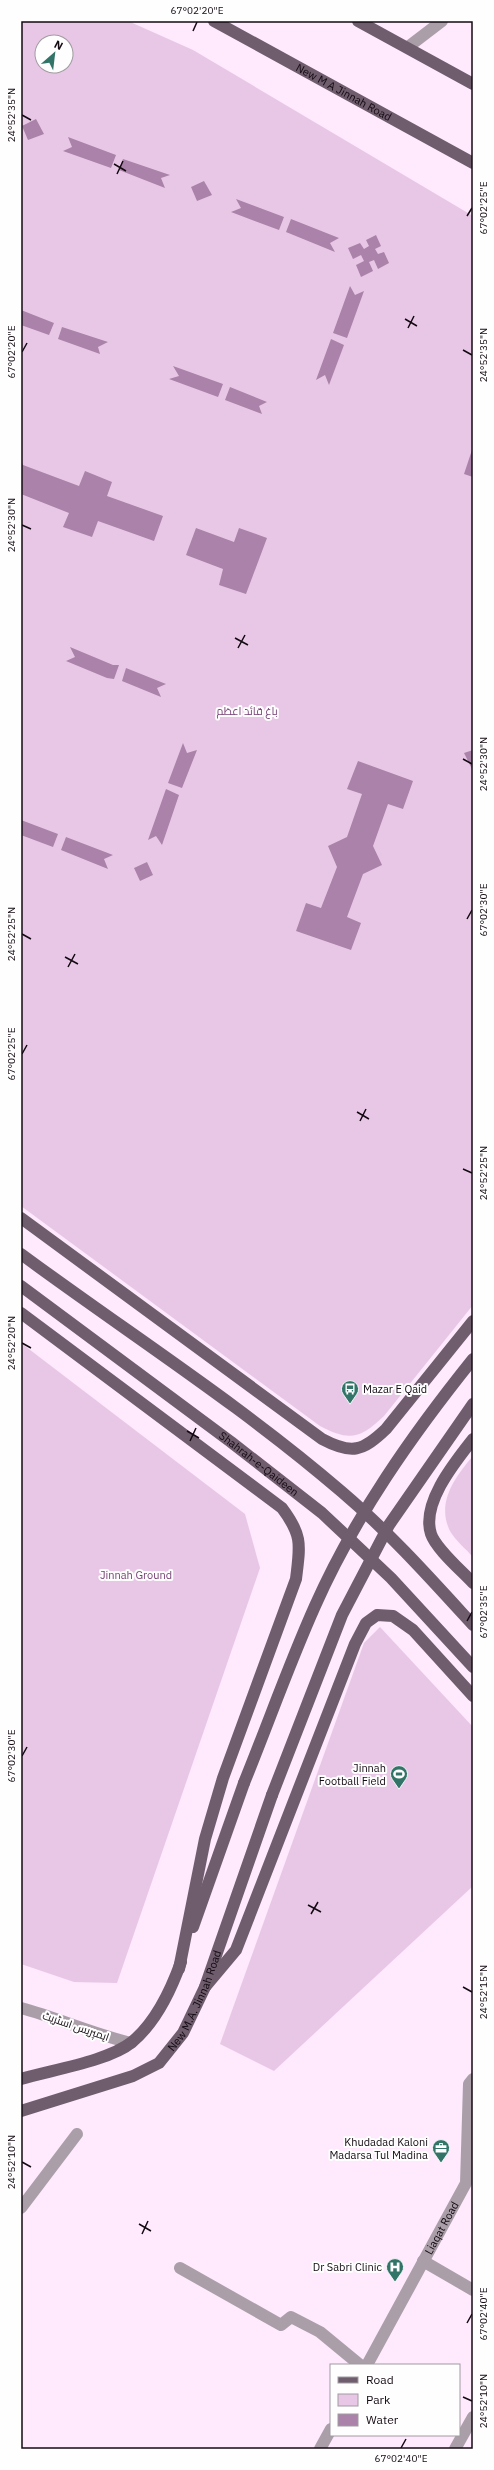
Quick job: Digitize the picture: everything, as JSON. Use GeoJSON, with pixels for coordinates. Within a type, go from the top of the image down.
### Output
{"type":"FeatureCollection","features":[{"type":"Feature","properties":{"kind":"main road","name":"New M A Jinnah Road"},"geometry":{"type":"LineString","coordinates":[[214,21],[473,163]]}},
{"type":"Feature","properties":{"kind":"main road"},"geometry":{"type":"LineString","coordinates":[[358,21],[408,47],[473,84]]}},
{"type":"Feature","properties":{"kind":"main road"},"geometry":{"type":"LineString","coordinates":[[21,1218],[322,1439],[335,1446],[351,1449],[370,1444],[386,1429],[473,1321]]}},
{"type":"Feature","properties":{"kind":"main road"},"geometry":{"type":"LineString","coordinates":[[21,1254],[250,1418],[297,1455],[342,1492],[402,1549],[473,1625]]}},
{"type":"Feature","properties":{"kind":"main road","name":"Shahrah-e-Qaideen"},"geometry":{"type":"LineString","coordinates":[[21,1286],[237,1446],[322,1513],[391,1578],[473,1667]]}},
{"type":"Feature","properties":{"kind":"main road"},"geometry":{"type":"LineString","coordinates":[[21,1313],[282,1508],[295,1525],[300,1545],[296,1579],[223,1778],[205,1839],[179,1969]]}},
{"type":"Feature","properties":{"kind":"main road"},"geometry":{"type":"LineString","coordinates":[[21,2079],[112,2054],[131,2043],[149,2025],[179,1969],[244,1783],[315,1605],[362,1517],[413,1436],[473,1359]]}},
{"type":"Feature","properties":{"kind":"main road","name":"New M.A. Jinnah Road"},"geometry":{"type":"LineString","coordinates":[[21,2111],[133,2076],[159,2063],[183,2032],[205,1987],[272,1795],[342,1615],[389,1525],[473,1404]]}},
{"type":"Feature","properties":{"kind":"main road"},"geometry":{"type":"LineString","coordinates":[[473,1439],[438,1488],[430,1515],[431,1534],[473,1583]]}},
{"type":"Feature","properties":{"kind":"main road"},"geometry":{"type":"LineString","coordinates":[[205,1987],[236,1950],[355,1644],[366,1623],[377,1615],[393,1616],[413,1630],[473,1696]]}},
{"type":"Feature","properties":{"kind":"street"},"geometry":{"type":"LineString","coordinates":[[408,47],[442,21]]}},
{"type":"Feature","properties":{"kind":"street","name":"ایمپریس اسٹریٹ"},"geometry":{"type":"LineString","coordinates":[[21,2008],[47,2015],[104,2036],[131,2043]]}},
{"type":"Feature","properties":{"kind":"street","name":"Liaqat Road"},"geometry":{"type":"LineString","coordinates":[[368,2364],[466,2183],[470,2151],[469,2084],[473,2079]]}},
{"type":"Feature","properties":{"kind":"street"},"geometry":{"type":"LineString","coordinates":[[21,2208],[77,2134]]}},
{"type":"Feature","properties":{"kind":"street"},"geometry":{"type":"LineString","coordinates":[[423,2260],[473,2290]]}},
{"type":"Feature","properties":{"kind":"street"},"geometry":{"type":"LineString","coordinates":[[180,2268],[281,2325],[291,2317],[320,2332],[359,2364]]}},
{"type":"Feature","properties":{"kind":"street"},"geometry":{"type":"LineString","coordinates":[[462,2430],[473,2417]]}},
{"type":"Feature","properties":{"kind":"street"},"geometry":{"type":"LineString","coordinates":[[325,2447],[330,2432]]}},
{"type":"Feature","properties":{"kind":"street"},"geometry":{"type":"LineString","coordinates":[[455,2449],[460,2436]]}},
{"type":"Feature","properties":{"kind":"green space","name":"باغ قائد اعظم"},"geometry":{"type":"Polygon","coordinates":[[[21,21],[128,21],[193,50],[473,216],[473,1305],[384,1416],[369,1429],[362,1433],[347,1436],[330,1431],[320,1426],[21,1206],[21,21]]]}},
{"type":"Feature","properties":{"kind":"green space","name":"Jinnah Ground"},"geometry":{"type":"Polygon","coordinates":[[[21,1343],[245,1514],[260,1568],[117,1983],[74,1982],[21,1964],[21,1343]]]}},
{"type":"Feature","properties":{"kind":"green space"},"geometry":{"type":"Polygon","coordinates":[[[473,1456],[473,1557],[450,1531],[446,1521],[445,1510],[446,1501],[454,1482],[473,1456]]]}},
{"type":"Feature","properties":{"kind":"green space"},"geometry":{"type":"Polygon","coordinates":[[[380,1627],[473,1727],[473,1886],[274,2071],[220,2044],[364,1643],[380,1627]]]}},
{"type":"Feature","properties":{"kind":"water"},"geometry":{"type":"Polygon","coordinates":[[[36,119],[44,134],[28,140],[22,126],[36,119]]]}},
{"type":"Feature","properties":{"kind":"water"},"geometry":{"type":"Polygon","coordinates":[[[68,137],[116,155],[111,168],[63,151],[72,147],[68,137]]]}},
{"type":"Feature","properties":{"kind":"water"},"geometry":{"type":"Polygon","coordinates":[[[123,159],[170,175],[161,178],[165,188],[119,170],[123,159]]]}},
{"type":"Feature","properties":{"kind":"water"},"geometry":{"type":"Polygon","coordinates":[[[204,181],[212,195],[197,201],[191,187],[204,181]]]}},
{"type":"Feature","properties":{"kind":"water"},"geometry":{"type":"Polygon","coordinates":[[[236,199],[284,217],[279,230],[231,212],[241,208],[236,199]]]}},
{"type":"Feature","properties":{"kind":"water"},"geometry":{"type":"Polygon","coordinates":[[[291,219],[339,238],[330,243],[335,252],[286,232],[291,219]]]}},
{"type":"Feature","properties":{"kind":"water"},"geometry":{"type":"Polygon","coordinates":[[[376,235],[381,246],[375,249],[378,254],[384,252],[389,263],[378,269],[374,260],[369,262],[373,271],[361,277],[356,265],[364,261],[361,255],[353,259],[348,248],[360,243],[364,249],[369,246],[366,240],[376,235]]]}},
{"type":"Feature","properties":{"kind":"water"},"geometry":{"type":"Polygon","coordinates":[[[350,286],[355,295],[364,291],[347,338],[333,333],[350,286]]]}},
{"type":"Feature","properties":{"kind":"water"},"geometry":{"type":"Polygon","coordinates":[[[21,310],[54,323],[49,335],[21,325],[21,310]]]}},
{"type":"Feature","properties":{"kind":"water"},"geometry":{"type":"Polygon","coordinates":[[[62,327],[108,342],[98,347],[100,354],[58,339],[62,327]]]}},
{"type":"Feature","properties":{"kind":"water"},"geometry":{"type":"Polygon","coordinates":[[[331,339],[344,345],[329,385],[325,375],[316,380],[331,339]]]}},
{"type":"Feature","properties":{"kind":"water"},"geometry":{"type":"Polygon","coordinates":[[[173,366],[223,384],[218,397],[169,379],[179,376],[173,366]]]}},
{"type":"Feature","properties":{"kind":"water"},"geometry":{"type":"Polygon","coordinates":[[[230,387],[267,402],[259,406],[262,414],[225,400],[230,387]]]}},
{"type":"Feature","properties":{"kind":"water"},"geometry":{"type":"Polygon","coordinates":[[[473,447],[473,477],[464,474],[473,447]]]}},
{"type":"Feature","properties":{"kind":"water"},"geometry":{"type":"Polygon","coordinates":[[[21,461],[23,465],[79,486],[85,471],[112,482],[107,496],[163,516],[154,541],[98,521],[92,537],[63,527],[69,513],[21,494],[21,461]]]}},
{"type":"Feature","properties":{"kind":"water"},"geometry":{"type":"Polygon","coordinates":[[[196,528],[234,542],[239,528],[267,538],[246,594],[219,585],[223,569],[186,555],[196,528]]]}},
{"type":"Feature","properties":{"kind":"water"},"geometry":{"type":"Polygon","coordinates":[[[70,647],[113,665],[119,665],[114,679],[107,678],[66,661],[75,657],[70,647]]]}},
{"type":"Feature","properties":{"kind":"water"},"geometry":{"type":"Polygon","coordinates":[[[126,668],[166,684],[157,688],[161,697],[122,681],[126,668]]]}},
{"type":"Feature","properties":{"kind":"water"},"geometry":{"type":"Polygon","coordinates":[[[183,743],[187,753],[197,750],[182,788],[168,783],[183,743]]]}},
{"type":"Feature","properties":{"kind":"water"},"geometry":{"type":"Polygon","coordinates":[[[473,750],[473,771],[464,753],[473,750]]]}},
{"type":"Feature","properties":{"kind":"water"},"geometry":{"type":"Polygon","coordinates":[[[358,761],[413,781],[403,809],[388,804],[373,846],[382,865],[363,874],[347,917],[361,923],[351,950],[296,931],[306,903],[321,908],[337,867],[328,846],[347,837],[362,794],[347,789],[358,761]]]}},
{"type":"Feature","properties":{"kind":"water"},"geometry":{"type":"Polygon","coordinates":[[[166,789],[179,795],[162,845],[156,836],[148,840],[166,789]]]}},
{"type":"Feature","properties":{"kind":"water"},"geometry":{"type":"Polygon","coordinates":[[[21,820],[58,834],[53,847],[21,835],[21,820]]]}},
{"type":"Feature","properties":{"kind":"water"},"geometry":{"type":"Polygon","coordinates":[[[66,837],[113,855],[104,859],[108,869],[61,850],[66,837]]]}},
{"type":"Feature","properties":{"kind":"water"},"geometry":{"type":"Polygon","coordinates":[[[147,862],[153,875],[140,881],[134,868],[147,862]]]}},
{"type":"Feature","properties":{"kind":"place","name":"Mazar E Qaid"},"geometry":{"type":"Point","coordinates":[350,1404]}},
{"type":"Feature","properties":{"kind":"place","name":"Jinnah Football Field"},"geometry":{"type":"Point","coordinates":[399,1789]}},
{"type":"Feature","properties":{"kind":"place","name":"Khudadad Kaloni Madarsa Tul Madina"},"geometry":{"type":"Point","coordinates":[441,2163]}},
{"type":"Feature","properties":{"kind":"place","name":"Dr Sabri Clinic"},"geometry":{"type":"Point","coordinates":[395,2282]}}]}
